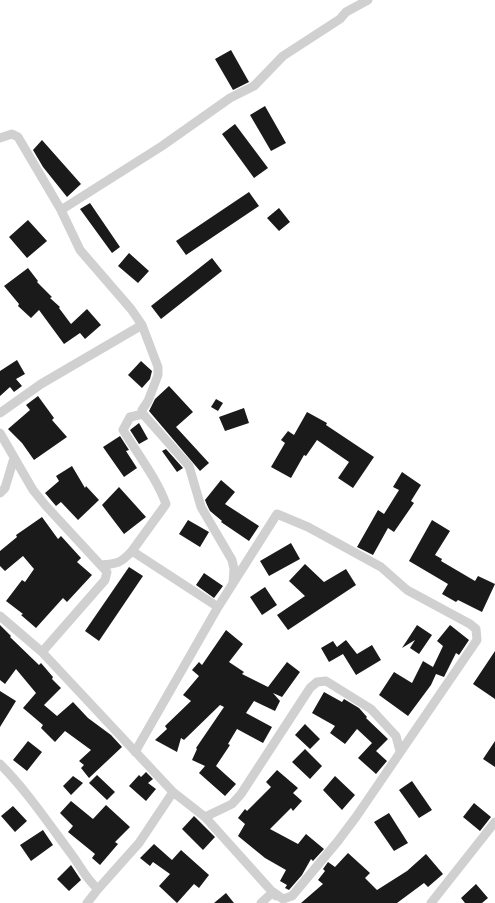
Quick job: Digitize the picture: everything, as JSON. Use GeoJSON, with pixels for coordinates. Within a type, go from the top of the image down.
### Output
{"type":"FeatureCollection","features":[{"type":"Feature","properties":{"kind":"street"},"geometry":{"type":"LineString","coordinates":[[61,210],[162,146],[230,98],[254,86],[283,56],[340,19],[346,12],[368,0]]}},
{"type":"Feature","properties":{"kind":"street"},"geometry":{"type":"LineString","coordinates":[[0,138],[12,134],[18,137],[61,210],[80,250],[131,309],[142,325],[158,367],[158,375],[148,401],[142,410],[143,414],[189,466],[200,507],[232,560],[234,569],[232,586]]}},
{"type":"Feature","properties":{"kind":"street"},"geometry":{"type":"LineString","coordinates":[[0,413],[41,384],[142,325]]}},
{"type":"Feature","properties":{"kind":"street"},"geometry":{"type":"LineString","coordinates":[[101,565],[116,564],[125,559],[166,504],[160,486],[152,478],[123,430],[130,417],[143,414]]}},
{"type":"Feature","properties":{"kind":"street"},"geometry":{"type":"LineString","coordinates":[[0,433],[33,490],[107,572],[105,580],[42,652]]}},
{"type":"Feature","properties":{"kind":"street"},"geometry":{"type":"LineString","coordinates":[[0,493],[5,488],[14,458]]}},
{"type":"Feature","properties":{"kind":"street"},"geometry":{"type":"LineString","coordinates":[[135,752],[218,607],[277,514],[308,527],[381,567],[407,590],[470,624],[476,630],[477,640],[338,841],[292,896],[283,899],[273,892]]}},
{"type":"Feature","properties":{"kind":"street"},"geometry":{"type":"LineString","coordinates":[[132,551],[218,607]]}},
{"type":"Feature","properties":{"kind":"street"},"geometry":{"type":"LineString","coordinates":[[0,616],[42,652],[173,792],[205,817],[282,903]]}},
{"type":"Feature","properties":{"kind":"street"},"geometry":{"type":"LineString","coordinates":[[205,817],[232,804],[241,794],[310,688],[317,682],[326,681],[371,709],[396,736],[400,751]]}},
{"type":"Feature","properties":{"kind":"street"},"geometry":{"type":"LineString","coordinates":[[396,736],[411,736]]}},
{"type":"Feature","properties":{"kind":"street"},"geometry":{"type":"LineString","coordinates":[[0,764],[36,806],[80,866],[87,880],[98,889]]}},
{"type":"Feature","properties":{"kind":"street"},"geometry":{"type":"LineString","coordinates":[[87,903],[139,843],[173,792]]}},
{"type":"Feature","properties":{"kind":"street"},"geometry":{"type":"LineString","coordinates":[[430,903],[495,822]]}},
{"type":"Feature","properties":{"kind":"street"},"geometry":{"type":"LineString","coordinates":[[261,903],[273,892]]}},
{"type":"Feature","properties":{"kind":"building"},"geometry":{"type":"Polygon","coordinates":[[[231,50],[249,82],[233,90],[215,59],[231,50]]]}},
{"type":"Feature","properties":{"kind":"building"},"geometry":{"type":"Polygon","coordinates":[[[265,106],[286,143],[271,151],[250,115],[265,106]]]}},
{"type":"Feature","properties":{"kind":"building"},"geometry":{"type":"Polygon","coordinates":[[[235,124],[268,168],[254,178],[222,134],[235,124]]]}},
{"type":"Feature","properties":{"kind":"building"},"geometry":{"type":"Polygon","coordinates":[[[42,140],[81,184],[67,197],[43,167],[33,150],[42,140]]]}},
{"type":"Feature","properties":{"kind":"building"},"geometry":{"type":"Polygon","coordinates":[[[249,192],[259,206],[186,255],[176,241],[249,192]]]}},
{"type":"Feature","properties":{"kind":"building"},"geometry":{"type":"Polygon","coordinates":[[[90,203],[120,247],[112,253],[80,209],[90,203]]]}},
{"type":"Feature","properties":{"kind":"building"},"geometry":{"type":"Polygon","coordinates":[[[279,208],[290,222],[279,231],[267,218],[279,208]]]}},
{"type":"Feature","properties":{"kind":"building"},"geometry":{"type":"Polygon","coordinates":[[[28,220],[47,241],[27,258],[9,237],[28,220]]]}},
{"type":"Feature","properties":{"kind":"building"},"geometry":{"type":"Polygon","coordinates":[[[129,253],[149,271],[138,283],[118,266],[129,253]]]}},
{"type":"Feature","properties":{"kind":"building"},"geometry":{"type":"Polygon","coordinates":[[[212,258],[222,271],[161,319],[151,306],[212,258]]]}},
{"type":"Feature","properties":{"kind":"building"},"geometry":{"type":"Polygon","coordinates":[[[28,268],[38,281],[37,282],[52,297],[50,298],[60,307],[59,308],[71,324],[87,309],[101,325],[85,339],[80,333],[64,344],[39,310],[31,318],[18,306],[19,304],[4,286],[28,268]]]}},
{"type":"Feature","properties":{"kind":"building"},"geometry":{"type":"Polygon","coordinates":[[[17,360],[25,374],[16,379],[22,386],[14,392],[10,387],[0,396],[0,371],[17,360]]]}},
{"type":"Feature","properties":{"kind":"building"},"geometry":{"type":"Polygon","coordinates":[[[141,361],[152,371],[150,379],[142,388],[128,375],[141,361]]]}},
{"type":"Feature","properties":{"kind":"building"},"geometry":{"type":"Polygon","coordinates":[[[169,386],[193,412],[176,427],[209,463],[200,471],[149,411],[155,399],[169,386]]]}},
{"type":"Feature","properties":{"kind":"building"},"geometry":{"type":"Polygon","coordinates":[[[38,396],[54,418],[52,420],[67,437],[34,460],[22,443],[8,429],[30,410],[26,405],[38,396]]]}},
{"type":"Feature","properties":{"kind":"building"},"geometry":{"type":"Polygon","coordinates":[[[216,399],[223,403],[218,411],[211,407],[216,399]]]}},
{"type":"Feature","properties":{"kind":"building"},"geometry":{"type":"Polygon","coordinates":[[[244,408],[249,423],[225,431],[219,417],[244,408]]]}},
{"type":"Feature","properties":{"kind":"building"},"geometry":{"type":"Polygon","coordinates":[[[307,412],[327,423],[326,425],[374,457],[353,488],[338,478],[349,462],[317,440],[306,456],[304,455],[291,478],[271,467],[285,443],[281,440],[288,431],[294,435],[307,412]]]}},
{"type":"Feature","properties":{"kind":"building"},"geometry":{"type":"Polygon","coordinates":[[[139,423],[148,439],[139,444],[130,430],[139,423]]]}},
{"type":"Feature","properties":{"kind":"building"},"geometry":{"type":"Polygon","coordinates":[[[120,436],[129,450],[126,451],[137,468],[124,477],[103,447],[120,436]]]}},
{"type":"Feature","properties":{"kind":"building"},"geometry":{"type":"Polygon","coordinates":[[[166,449],[183,468],[177,472],[162,451],[166,449]]]}},
{"type":"Feature","properties":{"kind":"building"},"geometry":{"type":"Polygon","coordinates":[[[72,466],[85,488],[86,486],[99,500],[78,520],[61,502],[56,506],[45,493],[59,481],[56,476],[72,466]]]}},
{"type":"Feature","properties":{"kind":"building"},"geometry":{"type":"Polygon","coordinates":[[[402,472],[421,485],[411,501],[414,503],[394,532],[388,528],[373,555],[357,547],[378,510],[384,514],[399,490],[393,487],[402,472]]]}},
{"type":"Feature","properties":{"kind":"building"},"geometry":{"type":"Polygon","coordinates":[[[221,480],[235,492],[225,504],[259,526],[249,541],[221,522],[222,521],[210,511],[207,505],[205,500],[221,480]]]}},
{"type":"Feature","properties":{"kind":"building"},"geometry":{"type":"Polygon","coordinates":[[[119,487],[146,517],[124,534],[102,505],[119,487]]]}},
{"type":"Feature","properties":{"kind":"building"},"geometry":{"type":"Polygon","coordinates":[[[42,517],[58,539],[61,536],[81,558],[77,562],[92,575],[67,602],[63,598],[36,628],[21,615],[23,614],[6,601],[22,580],[25,582],[34,569],[23,556],[5,571],[0,566],[0,551],[17,537],[16,535],[42,517]]]}},
{"type":"Feature","properties":{"kind":"building"},"geometry":{"type":"Polygon","coordinates":[[[188,520],[209,532],[200,547],[179,534],[188,520]]]}},
{"type":"Feature","properties":{"kind":"building"},"geometry":{"type":"Polygon","coordinates":[[[432,520],[450,531],[435,555],[442,559],[441,561],[475,581],[478,576],[495,584],[482,612],[458,600],[456,602],[442,594],[448,584],[409,561],[432,520]]]}},
{"type":"Feature","properties":{"kind":"building"},"geometry":{"type":"Polygon","coordinates":[[[291,543],[300,559],[269,576],[260,561],[291,543]]]}},
{"type":"Feature","properties":{"kind":"building"},"geometry":{"type":"Polygon","coordinates":[[[305,564],[324,582],[346,569],[356,585],[288,630],[277,615],[305,596],[289,581],[305,564]]]}},
{"type":"Feature","properties":{"kind":"building"},"geometry":{"type":"Polygon","coordinates":[[[129,567],[143,576],[99,641],[85,631],[129,567]]]}},
{"type":"Feature","properties":{"kind":"building"},"geometry":{"type":"Polygon","coordinates":[[[204,573],[223,586],[214,598],[196,585],[204,573]]]}},
{"type":"Feature","properties":{"kind":"building"},"geometry":{"type":"Polygon","coordinates":[[[265,587],[277,605],[262,615],[250,597],[265,587]]]}},
{"type":"Feature","properties":{"kind":"building"},"geometry":{"type":"Polygon","coordinates":[[[0,625],[11,636],[10,637],[39,665],[41,663],[53,677],[52,679],[61,688],[44,705],[57,716],[73,702],[88,718],[111,735],[122,747],[89,778],[81,768],[84,765],[79,761],[91,750],[65,731],[55,742],[41,728],[43,725],[23,708],[36,693],[16,669],[5,684],[0,680],[0,625]]]}},
{"type":"Feature","properties":{"kind":"building"},"geometry":{"type":"Polygon","coordinates":[[[417,625],[432,635],[419,654],[410,648],[415,640],[402,648],[417,625]]]}},
{"type":"Feature","properties":{"kind":"building"},"geometry":{"type":"Polygon","coordinates":[[[450,625],[469,640],[459,655],[456,653],[444,677],[436,674],[431,685],[408,716],[379,695],[394,672],[412,683],[423,661],[433,667],[443,646],[437,641],[450,625]]]}},
{"type":"Feature","properties":{"kind":"building"},"geometry":{"type":"Polygon","coordinates":[[[226,630],[243,644],[229,662],[244,672],[242,674],[268,687],[287,662],[300,672],[282,697],[273,693],[280,701],[275,711],[254,701],[246,713],[272,727],[263,743],[237,729],[228,744],[230,745],[216,766],[236,784],[225,796],[199,773],[205,766],[192,760],[197,749],[196,748],[224,707],[220,705],[184,740],[181,738],[177,752],[155,740],[167,729],[165,726],[191,701],[183,695],[199,676],[192,670],[199,662],[202,665],[226,630]]]}},
{"type":"Feature","properties":{"kind":"building"},"geometry":{"type":"Polygon","coordinates":[[[346,640],[357,654],[372,645],[381,660],[356,675],[343,654],[329,662],[321,648],[333,641],[337,647],[346,640]]]}},
{"type":"Feature","properties":{"kind":"building"},"geometry":{"type":"Polygon","coordinates":[[[495,651],[495,699],[473,684],[495,651]]]}},
{"type":"Feature","properties":{"kind":"building"},"geometry":{"type":"Polygon","coordinates":[[[0,691],[16,701],[0,727],[0,691]]]}},
{"type":"Feature","properties":{"kind":"building"},"geometry":{"type":"Polygon","coordinates":[[[324,692],[342,702],[344,699],[359,708],[367,717],[366,718],[388,739],[376,751],[387,761],[376,774],[358,758],[372,743],[357,729],[345,744],[330,733],[335,726],[312,713],[324,692]]]}},
{"type":"Feature","properties":{"kind":"building"},"geometry":{"type":"Polygon","coordinates":[[[305,724],[320,739],[310,749],[295,735],[305,724]]]}},
{"type":"Feature","properties":{"kind":"building"},"geometry":{"type":"Polygon","coordinates":[[[28,741],[42,752],[27,771],[13,760],[28,741]]]}},
{"type":"Feature","properties":{"kind":"building"},"geometry":{"type":"Polygon","coordinates":[[[495,741],[495,767],[483,759],[495,741]]]}},
{"type":"Feature","properties":{"kind":"building"},"geometry":{"type":"Polygon","coordinates":[[[305,749],[322,766],[310,779],[292,762],[305,749]]]}},
{"type":"Feature","properties":{"kind":"building"},"geometry":{"type":"Polygon","coordinates":[[[277,770],[298,788],[293,793],[302,801],[293,811],[291,808],[270,829],[298,844],[306,834],[324,849],[313,861],[311,859],[302,875],[289,890],[285,888],[287,885],[280,881],[286,870],[265,858],[238,836],[245,824],[238,818],[245,809],[247,811],[271,787],[266,782],[277,770]]]}},
{"type":"Feature","properties":{"kind":"building"},"geometry":{"type":"Polygon","coordinates":[[[146,772],[153,779],[148,783],[156,789],[146,801],[129,786],[139,775],[141,777],[146,772]]]}},
{"type":"Feature","properties":{"kind":"building"},"geometry":{"type":"Polygon","coordinates":[[[97,775],[115,792],[107,800],[89,783],[97,775]]]}},
{"type":"Feature","properties":{"kind":"building"},"geometry":{"type":"Polygon","coordinates":[[[73,776],[83,783],[71,795],[63,786],[73,776]]]}},
{"type":"Feature","properties":{"kind":"building"},"geometry":{"type":"Polygon","coordinates":[[[335,776],[355,795],[342,810],[323,790],[335,776]]]}},
{"type":"Feature","properties":{"kind":"building"},"geometry":{"type":"Polygon","coordinates":[[[412,781],[432,810],[419,818],[399,790],[412,781]]]}},
{"type":"Feature","properties":{"kind":"building"},"geometry":{"type":"Polygon","coordinates":[[[71,801],[93,819],[106,805],[130,827],[115,842],[118,844],[100,865],[92,858],[95,854],[68,832],[73,826],[60,813],[71,801]]]}},
{"type":"Feature","properties":{"kind":"building"},"geometry":{"type":"Polygon","coordinates":[[[474,803],[491,817],[480,831],[463,817],[474,803]]]}},
{"type":"Feature","properties":{"kind":"building"},"geometry":{"type":"Polygon","coordinates":[[[13,806],[27,821],[15,832],[1,816],[13,806]]]}},
{"type":"Feature","properties":{"kind":"building"},"geometry":{"type":"Polygon","coordinates":[[[389,813],[408,843],[394,851],[374,822],[389,813]]]}},
{"type":"Feature","properties":{"kind":"building"},"geometry":{"type":"Polygon","coordinates":[[[194,816],[215,837],[203,850],[182,829],[194,816]]]}},
{"type":"Feature","properties":{"kind":"building"},"geometry":{"type":"Polygon","coordinates":[[[43,830],[53,845],[31,861],[20,845],[43,830]]]}},
{"type":"Feature","properties":{"kind":"building"},"geometry":{"type":"Polygon","coordinates":[[[154,844],[172,860],[181,850],[209,875],[199,888],[194,884],[177,903],[159,886],[170,874],[153,862],[150,866],[140,858],[154,844]]]}},
{"type":"Feature","properties":{"kind":"building"},"geometry":{"type":"Polygon","coordinates":[[[348,853],[370,873],[365,878],[377,890],[407,871],[426,854],[443,874],[428,887],[424,883],[397,903],[301,903],[323,884],[318,880],[325,871],[323,869],[328,862],[335,867],[348,853]]]}},
{"type":"Feature","properties":{"kind":"building"},"geometry":{"type":"Polygon","coordinates":[[[71,865],[81,880],[69,891],[57,879],[71,865]]]}},
{"type":"Feature","properties":{"kind":"building"},"geometry":{"type":"Polygon","coordinates":[[[476,884],[488,898],[482,903],[465,903],[461,898],[476,884]]]}},
{"type":"Feature","properties":{"kind":"building"},"geometry":{"type":"Polygon","coordinates":[[[226,893],[234,903],[214,903],[226,893]]]}}]}
